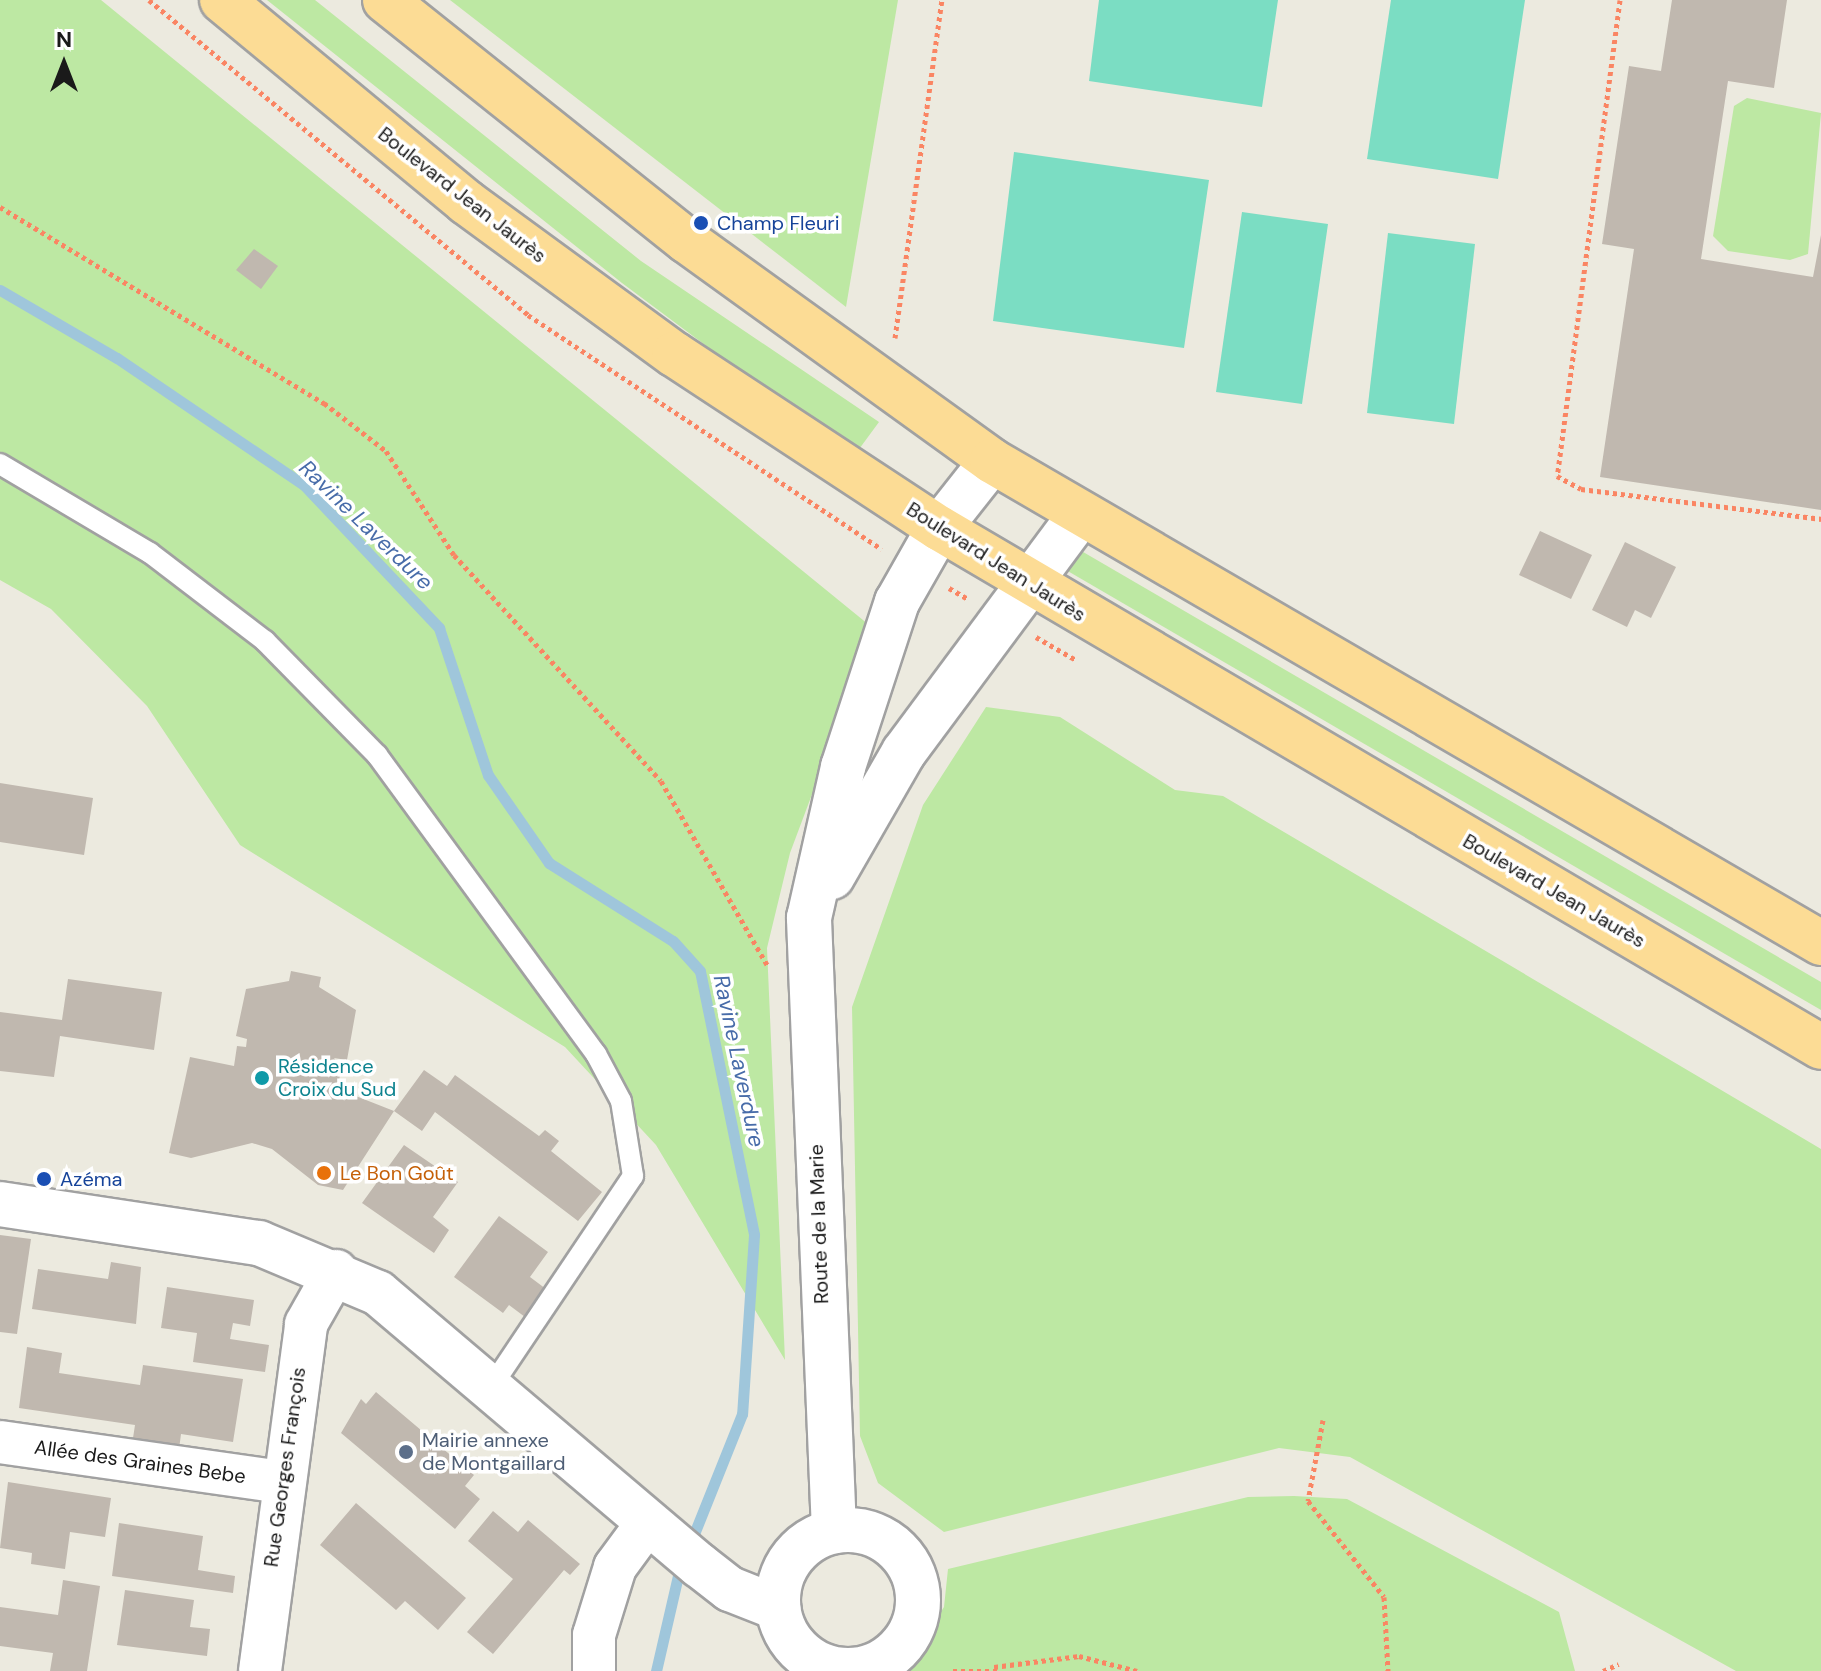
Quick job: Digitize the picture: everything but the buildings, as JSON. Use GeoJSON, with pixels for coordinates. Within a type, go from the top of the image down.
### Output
{"type":"FeatureCollection","features":[{"type":"Feature","properties":{"kind":"main road","name":"Boulevard Jean Jaurès"},"geometry":{"type":"LineString","coordinates":[[222,0],[466,202],[674,354],[939,528],[1821,1047]]}},
{"type":"Feature","properties":{"kind":"main road"},"geometry":{"type":"LineString","coordinates":[[385,0],[687,241],[992,461],[1079,516],[1821,943]]}},
{"type":"Feature","properties":{"kind":"street","name":"Route de la Marie"},"geometry":{"type":"LineString","coordinates":[[834,1531],[809,918],[843,767],[892,617],[939,528],[992,461]]}},
{"type":"Feature","properties":{"kind":"street"},"geometry":{"type":"LineString","coordinates":[[809,918],[904,752],[983,637],[1033,586],[1079,516]]}},
{"type":"Feature","properties":{"kind":"street"},"geometry":{"type":"LineString","coordinates":[[0,1204],[259,1243],[336,1271],[378,1293],[730,1589],[778,1608]]}},
{"type":"Feature","properties":{"kind":"street","name":"Rue Georges François"},"geometry":{"type":"LineString","coordinates":[[260,1671],[280,1482],[306,1324],[336,1271]]}},
{"type":"Feature","properties":{"kind":"street","name":"Allée des Graines Bebe"},"geometry":{"type":"LineString","coordinates":[[0,1442],[280,1482]]}},
{"type":"Feature","properties":{"kind":"street"},"geometry":{"type":"LineString","coordinates":[[834,1531],[881,1538],[900,1553],[918,1593],[910,1633],[897,1650],[880,1662],[839,1670],[797,1649],[778,1608],[778,1587],[797,1551],[834,1531]]}},
{"type":"Feature","properties":{"kind":"street"},"geometry":{"type":"LineString","coordinates":[[594,1671],[594,1635],[615,1567],[672,1542]]}},
{"type":"Feature","properties":{"kind":"lane"},"geometry":{"type":"LineString","coordinates":[[0,464],[150,553],[265,641],[377,755],[596,1054],[621,1101],[633,1176],[492,1386]]}},
{"type":"Feature","properties":{"kind":"path"},"geometry":{"type":"LineString","coordinates":[[895,338],[942,0]]}},
{"type":"Feature","properties":{"kind":"path"},"geometry":{"type":"LineString","coordinates":[[1620,0],[1557,476],[1581,489],[1821,519]]}},
{"type":"Feature","properties":{"kind":"path"},"geometry":{"type":"LineString","coordinates":[[0,207],[324,403],[386,451],[454,555],[661,781],[768,966]]}},
{"type":"Feature","properties":{"kind":"path"},"geometry":{"type":"LineString","coordinates":[[1323,1420],[1308,1501],[1384,1597],[1388,1671]]}},
{"type":"Feature","properties":{"kind":"path"},"geometry":{"type":"LineString","coordinates":[[953,1671],[997,1669],[1079,1656],[1137,1671]]}},
{"type":"Feature","properties":{"kind":"path"},"geometry":{"type":"LineString","coordinates":[[1603,1671],[1619,1664]]}},
{"type":"Feature","properties":{"kind":"green space"},"geometry":{"type":"Polygon","coordinates":[[[0,0],[101,0],[874,629],[790,853],[767,948],[785,1360],[656,1145],[565,1047],[240,845],[147,706],[51,609],[0,580],[0,0]]]}},
{"type":"Feature","properties":{"kind":"green space"},"geometry":{"type":"Polygon","coordinates":[[[267,0],[315,0],[641,261],[879,422],[854,456],[622,283],[267,0]]]}},
{"type":"Feature","properties":{"kind":"green space"},"geometry":{"type":"Polygon","coordinates":[[[450,0],[898,0],[846,307],[450,0]]]}},
{"type":"Feature","properties":{"kind":"green space"},"geometry":{"type":"Polygon","coordinates":[[[1099,0],[1278,0],[1262,107],[1089,81],[1099,0]]]}},
{"type":"Feature","properties":{"kind":"green space"},"geometry":{"type":"Polygon","coordinates":[[[1391,0],[1525,0],[1498,179],[1367,159],[1391,0]]]}},
{"type":"Feature","properties":{"kind":"green space"},"geometry":{"type":"Polygon","coordinates":[[[1747,98],[1821,113],[1808,254],[1790,260],[1728,251],[1713,236],[1734,106],[1747,98]]]}},
{"type":"Feature","properties":{"kind":"green space"},"geometry":{"type":"Polygon","coordinates":[[[1014,152],[1209,180],[1184,348],[993,321],[1014,152]]]}},
{"type":"Feature","properties":{"kind":"green space"},"geometry":{"type":"Polygon","coordinates":[[[1242,212],[1328,224],[1302,404],[1216,392],[1242,212]]]}},
{"type":"Feature","properties":{"kind":"green space"},"geometry":{"type":"Polygon","coordinates":[[[1388,233],[1475,244],[1454,424],[1367,413],[1388,233]]]}},
{"type":"Feature","properties":{"kind":"green space"},"geometry":{"type":"Polygon","coordinates":[[[1078,549],[1821,982],[1821,1010],[1066,570],[1078,549]]]}},
{"type":"Feature","properties":{"kind":"green space"},"geometry":{"type":"Polygon","coordinates":[[[986,707],[1060,717],[1175,790],[1223,796],[1821,1149],[1821,1671],[1736,1671],[1350,1457],[1279,1448],[944,1532],[878,1483],[860,1436],[852,1007],[923,805],[986,707]]]}},
{"type":"Feature","properties":{"kind":"green space"},"geometry":{"type":"Polygon","coordinates":[[[1248,1497],[1347,1499],[1559,1612],[1575,1671],[902,1671],[944,1607],[948,1569],[1248,1497]]]}},
{"type":"Feature","properties":{"kind":"waterway","name":"Ravine Laverdure"},"geometry":{"type":"LineString","coordinates":[[0,290],[117,358],[304,485],[439,628],[488,775],[549,863],[673,941],[700,971],[754,1235],[742,1414],[690,1544]]}},
{"type":"Feature","properties":{"kind":"waterway","name":"Ravine Laverdure"},"geometry":{"type":"LineString","coordinates":[[656,1671],[681,1563]]}},
{"type":"Feature","properties":{"kind":"place","name":"Champ Fleuri"},"geometry":{"type":"Point","coordinates":[701,223]}},
{"type":"Feature","properties":{"kind":"place","name":"Résidence Croix du Sud"},"geometry":{"type":"Point","coordinates":[262,1078]}},
{"type":"Feature","properties":{"kind":"place","name":"Le Bon Goût"},"geometry":{"type":"Point","coordinates":[324,1173]}},
{"type":"Feature","properties":{"kind":"place","name":"Azéma"},"geometry":{"type":"Point","coordinates":[44,1179]}},
{"type":"Feature","properties":{"kind":"place","name":"Mairie annexe de Montgaillard"},"geometry":{"type":"Point","coordinates":[406,1452]}}]}
